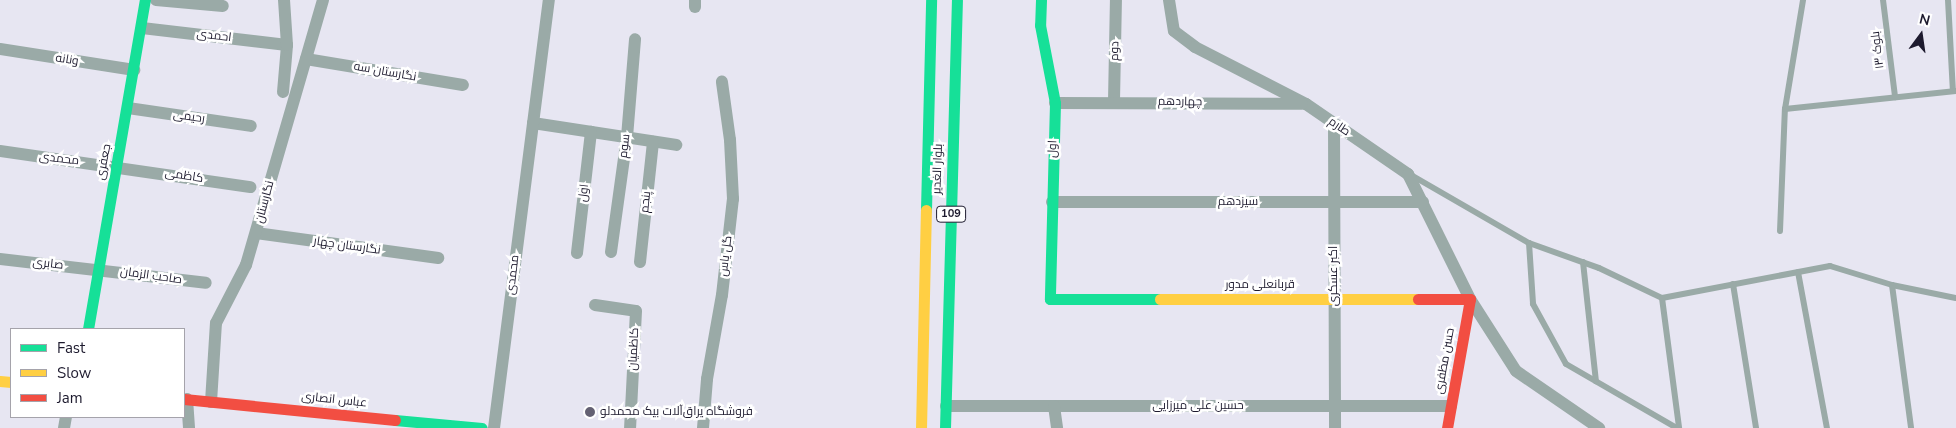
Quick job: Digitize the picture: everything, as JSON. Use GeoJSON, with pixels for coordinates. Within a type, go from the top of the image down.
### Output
{"type":"FeatureCollection","features":[{"type":"Feature","properties":{"kind":"street","name":"جعفری"},"geometry":{"type":"LineString","coordinates":[[88,328],[97,269],[142,28],[145,0]]}},
{"type":"Feature","properties":{"kind":"street"},"geometry":{"type":"LineString","coordinates":[[156,0],[223,6]]}},
{"type":"Feature","properties":{"kind":"street"},"geometry":{"type":"LineString","coordinates":[[283,92],[287,45],[284,0]]}},
{"type":"Feature","properties":{"kind":"street","name":"نگارستان"},"geometry":{"type":"LineString","coordinates":[[211,402],[216,323],[246,264],[323,0]]}},
{"type":"Feature","properties":{"kind":"street","name":"محمدی"},"geometry":{"type":"LineString","coordinates":[[494,428],[549,0]]}},
{"type":"Feature","properties":{"kind":"street","name":"بلوار الغدیر"},"geometry":{"type":"LineString","coordinates":[[921,428],[931,0]]}},
{"type":"Feature","properties":{"kind":"street","name":"بلوار الغدیر"},"geometry":{"type":"LineString","coordinates":[[945,428],[957,0]]}},
{"type":"Feature","properties":{"kind":"street","name":"اول"},"geometry":{"type":"LineString","coordinates":[[1041,0],[1040,25],[1055,103],[1050,299]]}},
{"type":"Feature","properties":{"kind":"street","name":"دوم"},"geometry":{"type":"LineString","coordinates":[[1114,101],[1116,0]]}},
{"type":"Feature","properties":{"kind":"street","name":"طارم"},"geometry":{"type":"LineString","coordinates":[[1169,0],[1174,31],[1195,47],[1306,104],[1408,174],[1470,300],[1516,371],[1599,428]]}},
{"type":"Feature","properties":{"kind":"street","name":"احمدی"},"geometry":{"type":"LineString","coordinates":[[142,28],[287,45]]}},
{"type":"Feature","properties":{"kind":"street","name":"سوم"},"geometry":{"type":"LineString","coordinates":[[611,252],[627,138],[635,39]]}},
{"type":"Feature","properties":{"kind":"street","name":"ونانه"},"geometry":{"type":"LineString","coordinates":[[0,49],[134,70]]}},
{"type":"Feature","properties":{"kind":"street","name":"نگارستان سه"},"geometry":{"type":"LineString","coordinates":[[306,59],[463,85]]}},
{"type":"Feature","properties":{"kind":"street","name":"گل یاس"},"geometry":{"type":"LineString","coordinates":[[703,428],[707,379],[722,295],[733,199],[730,140],[722,82]]}},
{"type":"Feature","properties":{"kind":"street","name":"چهاردهم"},"geometry":{"type":"LineString","coordinates":[[1055,103],[1114,101],[1306,104]]}},
{"type":"Feature","properties":{"kind":"street","name":"رحیمی"},"geometry":{"type":"LineString","coordinates":[[128,108],[251,126]]}},
{"type":"Feature","properties":{"kind":"street"},"geometry":{"type":"LineString","coordinates":[[533,123],[676,145]]}},
{"type":"Feature","properties":{"kind":"street","name":"اکبر عسکری"},"geometry":{"type":"LineString","coordinates":[[1334,124],[1335,428]]}},
{"type":"Feature","properties":{"kind":"street","name":"اول"},"geometry":{"type":"LineString","coordinates":[[578,253],[591,132]]}},
{"type":"Feature","properties":{"kind":"street","name":"پنجم"},"geometry":{"type":"LineString","coordinates":[[640,262],[653,142]]}},
{"type":"Feature","properties":{"kind":"street","name":"محمدی"},"geometry":{"type":"LineString","coordinates":[[0,151],[117,166]]}},
{"type":"Feature","properties":{"kind":"street","name":"کاظمی"},"geometry":{"type":"LineString","coordinates":[[117,166],[250,187]]}},
{"type":"Feature","properties":{"kind":"street","name":"سیزدهم"},"geometry":{"type":"LineString","coordinates":[[1052,202],[1423,202]]}},
{"type":"Feature","properties":{"kind":"street","name":"نگارستان چهار"},"geometry":{"type":"LineString","coordinates":[[256,233],[438,258]]}},
{"type":"Feature","properties":{"kind":"street","name":"صابری"},"geometry":{"type":"LineString","coordinates":[[0,259],[97,269]]}},
{"type":"Feature","properties":{"kind":"street","name":"صاحب الزمان"},"geometry":{"type":"LineString","coordinates":[[97,269],[206,284]]}},
{"type":"Feature","properties":{"kind":"street","name":"قربانعلی مدور"},"geometry":{"type":"LineString","coordinates":[[1050,299],[1470,300]]}},
{"type":"Feature","properties":{"kind":"street","name":"حسن مظفری"},"geometry":{"type":"LineString","coordinates":[[1447,428],[1470,300]]}},
{"type":"Feature","properties":{"kind":"street","name":"کاظمیان"},"geometry":{"type":"LineString","coordinates":[[595,305],[636,311],[630,428]]}},
{"type":"Feature","properties":{"kind":"street"},"geometry":{"type":"LineString","coordinates":[[186,399],[189,428]]}},
{"type":"Feature","properties":{"kind":"street","name":"عباس انصاری"},"geometry":{"type":"LineString","coordinates":[[186,399],[482,428]]}},
{"type":"Feature","properties":{"kind":"street","name":"حسین علی میرزایی"},"geometry":{"type":"LineString","coordinates":[[946,406],[1451,406]]}},
{"type":"Feature","properties":{"kind":"street"},"geometry":{"type":"LineString","coordinates":[[1054,406],[1057,428]]}},
{"type":"Feature","properties":{"kind":"lane"},"geometry":{"type":"LineString","coordinates":[[1780,231],[1786,109],[1803,0]]}},
{"type":"Feature","properties":{"kind":"lane","name":"بلوک ۱۳"},"geometry":{"type":"LineString","coordinates":[[1884,0],[1895,97]]}},
{"type":"Feature","properties":{"kind":"lane"},"geometry":{"type":"LineString","coordinates":[[1786,109],[1955,91],[1948,0]]}},
{"type":"Feature","properties":{"kind":"lane"},"geometry":{"type":"LineString","coordinates":[[1408,174],[1529,243],[1582,262],[1662,298],[1830,266],[1892,285],[1956,298]]}},
{"type":"Feature","properties":{"kind":"lane"},"geometry":{"type":"LineString","coordinates":[[1529,243],[1533,304],[1566,364],[1678,428]]}},
{"type":"Feature","properties":{"kind":"lane"},"geometry":{"type":"LineString","coordinates":[[1582,262],[1596,381]]}},
{"type":"Feature","properties":{"kind":"lane"},"geometry":{"type":"LineString","coordinates":[[1798,272],[1827,428]]}},
{"type":"Feature","properties":{"kind":"lane"},"geometry":{"type":"LineString","coordinates":[[1733,284],[1756,428]]}},
{"type":"Feature","properties":{"kind":"lane"},"geometry":{"type":"LineString","coordinates":[[1892,285],[1911,428]]}},
{"type":"Feature","properties":{"kind":"lane"},"geometry":{"type":"LineString","coordinates":[[1662,298],[1678,428]]}},
{"type":"Feature","properties":{"kind":"traffic: fast"},"geometry":{"type":"LineString","coordinates":[[88,328],[145,0]]}},
{"type":"Feature","properties":{"kind":"traffic: fast"},"geometry":{"type":"LineString","coordinates":[[926,210],[931,0]]}},
{"type":"Feature","properties":{"kind":"traffic: fast"},"geometry":{"type":"LineString","coordinates":[[945,428],[957,0]]}},
{"type":"Feature","properties":{"kind":"traffic: fast"},"geometry":{"type":"LineString","coordinates":[[1041,0],[1040,25],[1055,103],[1050,299],[1160,299]]}},
{"type":"Feature","properties":{"kind":"traffic: fast"},"geometry":{"type":"LineString","coordinates":[[395,420],[482,428]]}},
{"type":"Feature","properties":{"kind":"traffic: slow"},"geometry":{"type":"LineString","coordinates":[[921,428],[926,210]]}},
{"type":"Feature","properties":{"kind":"traffic: slow"},"geometry":{"type":"LineString","coordinates":[[1160,299],[1418,299]]}},
{"type":"Feature","properties":{"kind":"traffic: slow"},"geometry":{"type":"LineString","coordinates":[[0,381],[10,382]]}},
{"type":"Feature","properties":{"kind":"traffic: jam"},"geometry":{"type":"LineString","coordinates":[[1418,299],[1470,299],[1447,428]]}},
{"type":"Feature","properties":{"kind":"traffic: jam"},"geometry":{"type":"LineString","coordinates":[[185,399],[395,420]]}},
{"type":"Feature","properties":{"kind":"place","name":"فروشگاه یراق‌آلات بیک محمدلو"},"geometry":{"type":"Point","coordinates":[590,412]}}]}
